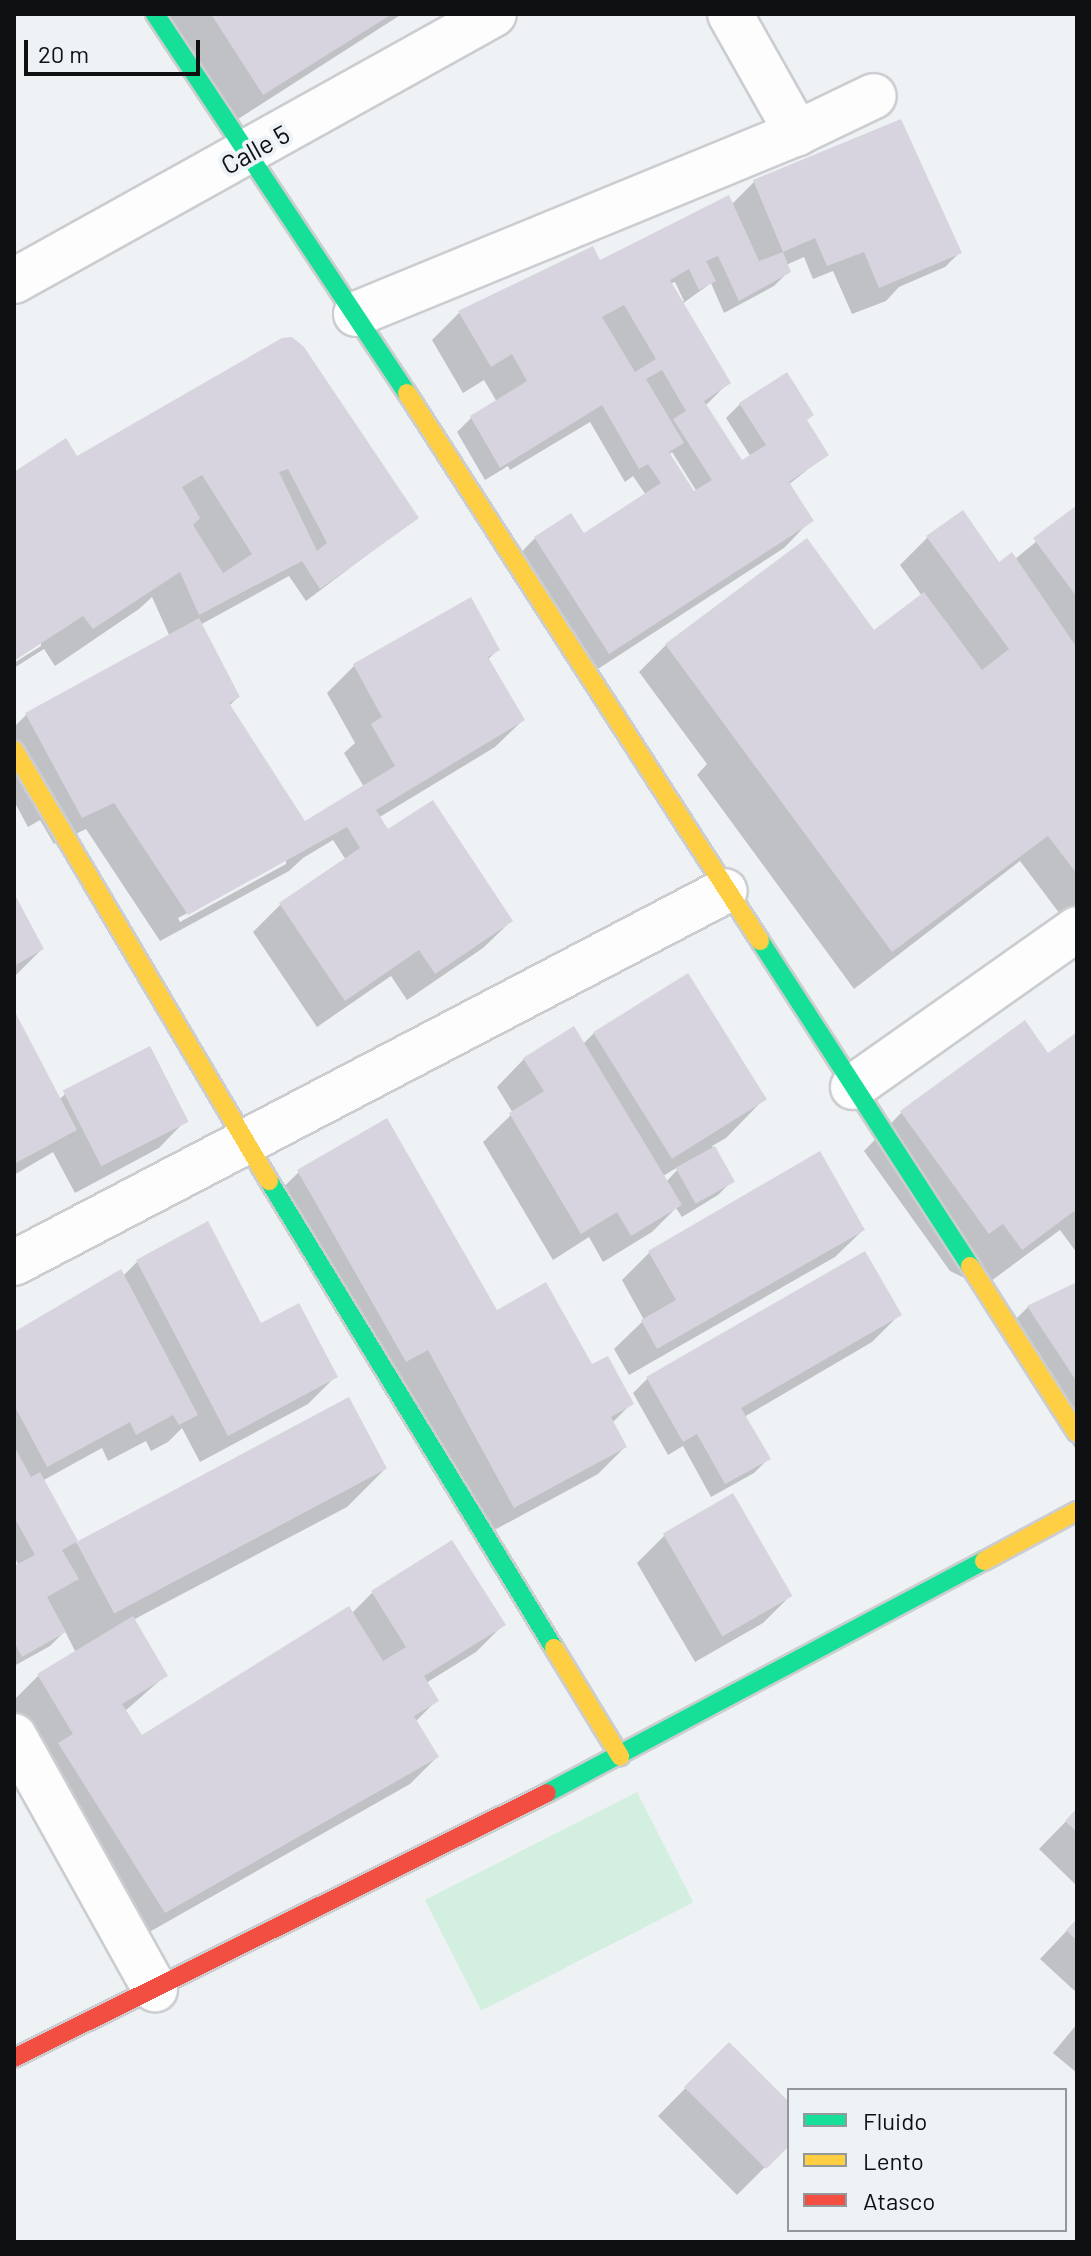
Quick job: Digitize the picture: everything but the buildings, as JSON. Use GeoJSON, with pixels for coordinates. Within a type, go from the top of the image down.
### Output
{"type":"FeatureCollection","features":[{"type":"Feature","properties":{"kind":"street"},"geometry":{"type":"LineString","coordinates":[[155,14],[356,314],[1077,1433]]}},
{"type":"Feature","properties":{"kind":"street","name":"Calle 5"},"geometry":{"type":"LineString","coordinates":[[14,281],[494,14]]}},
{"type":"Feature","properties":{"kind":"street"},"geometry":{"type":"LineString","coordinates":[[730,14],[797,133]]}},
{"type":"Feature","properties":{"kind":"street"},"geometry":{"type":"LineString","coordinates":[[356,314],[797,133],[874,96]]}},
{"type":"Feature","properties":{"kind":"street"},"geometry":{"type":"LineString","coordinates":[[14,750],[245,1142],[620,1756]]}},
{"type":"Feature","properties":{"kind":"street"},"geometry":{"type":"LineString","coordinates":[[14,1263],[725,891]]}},
{"type":"Feature","properties":{"kind":"street"},"geometry":{"type":"LineString","coordinates":[[853,1087],[1077,929]]}},
{"type":"Feature","properties":{"kind":"street"},"geometry":{"type":"LineString","coordinates":[[14,2058],[620,1756],[1077,1511]]}},
{"type":"Feature","properties":{"kind":"street"},"geometry":{"type":"LineString","coordinates":[[14,1736],[155,1989]]}},
{"type":"Feature","properties":{"kind":"green space"},"geometry":{"type":"Polygon","coordinates":[[[637,1792],[693,1902],[481,2011],[425,1900],[637,1792]]]}},
{"type":"Feature","properties":{"kind":"traffic: fast"},"geometry":{"type":"LineString","coordinates":[[155,14],[407,393]]}},
{"type":"Feature","properties":{"kind":"traffic: fast"},"geometry":{"type":"LineString","coordinates":[[760,941],[970,1266]]}},
{"type":"Feature","properties":{"kind":"traffic: fast"},"geometry":{"type":"LineString","coordinates":[[269,1181],[554,1648]]}},
{"type":"Feature","properties":{"kind":"traffic: fast"},"geometry":{"type":"LineString","coordinates":[[547,1793],[984,1561]]}},
{"type":"Feature","properties":{"kind":"traffic: slow"},"geometry":{"type":"LineString","coordinates":[[407,393],[760,941]]}},
{"type":"Feature","properties":{"kind":"traffic: slow"},"geometry":{"type":"LineString","coordinates":[[14,750],[269,1181]]}},
{"type":"Feature","properties":{"kind":"traffic: slow"},"geometry":{"type":"LineString","coordinates":[[970,1266],[1077,1433]]}},
{"type":"Feature","properties":{"kind":"traffic: slow"},"geometry":{"type":"LineString","coordinates":[[984,1561],[1077,1511]]}},
{"type":"Feature","properties":{"kind":"traffic: slow"},"geometry":{"type":"LineString","coordinates":[[554,1648],[620,1756]]}},
{"type":"Feature","properties":{"kind":"traffic: jam"},"geometry":{"type":"LineString","coordinates":[[14,2058],[547,1793]]}}]}
